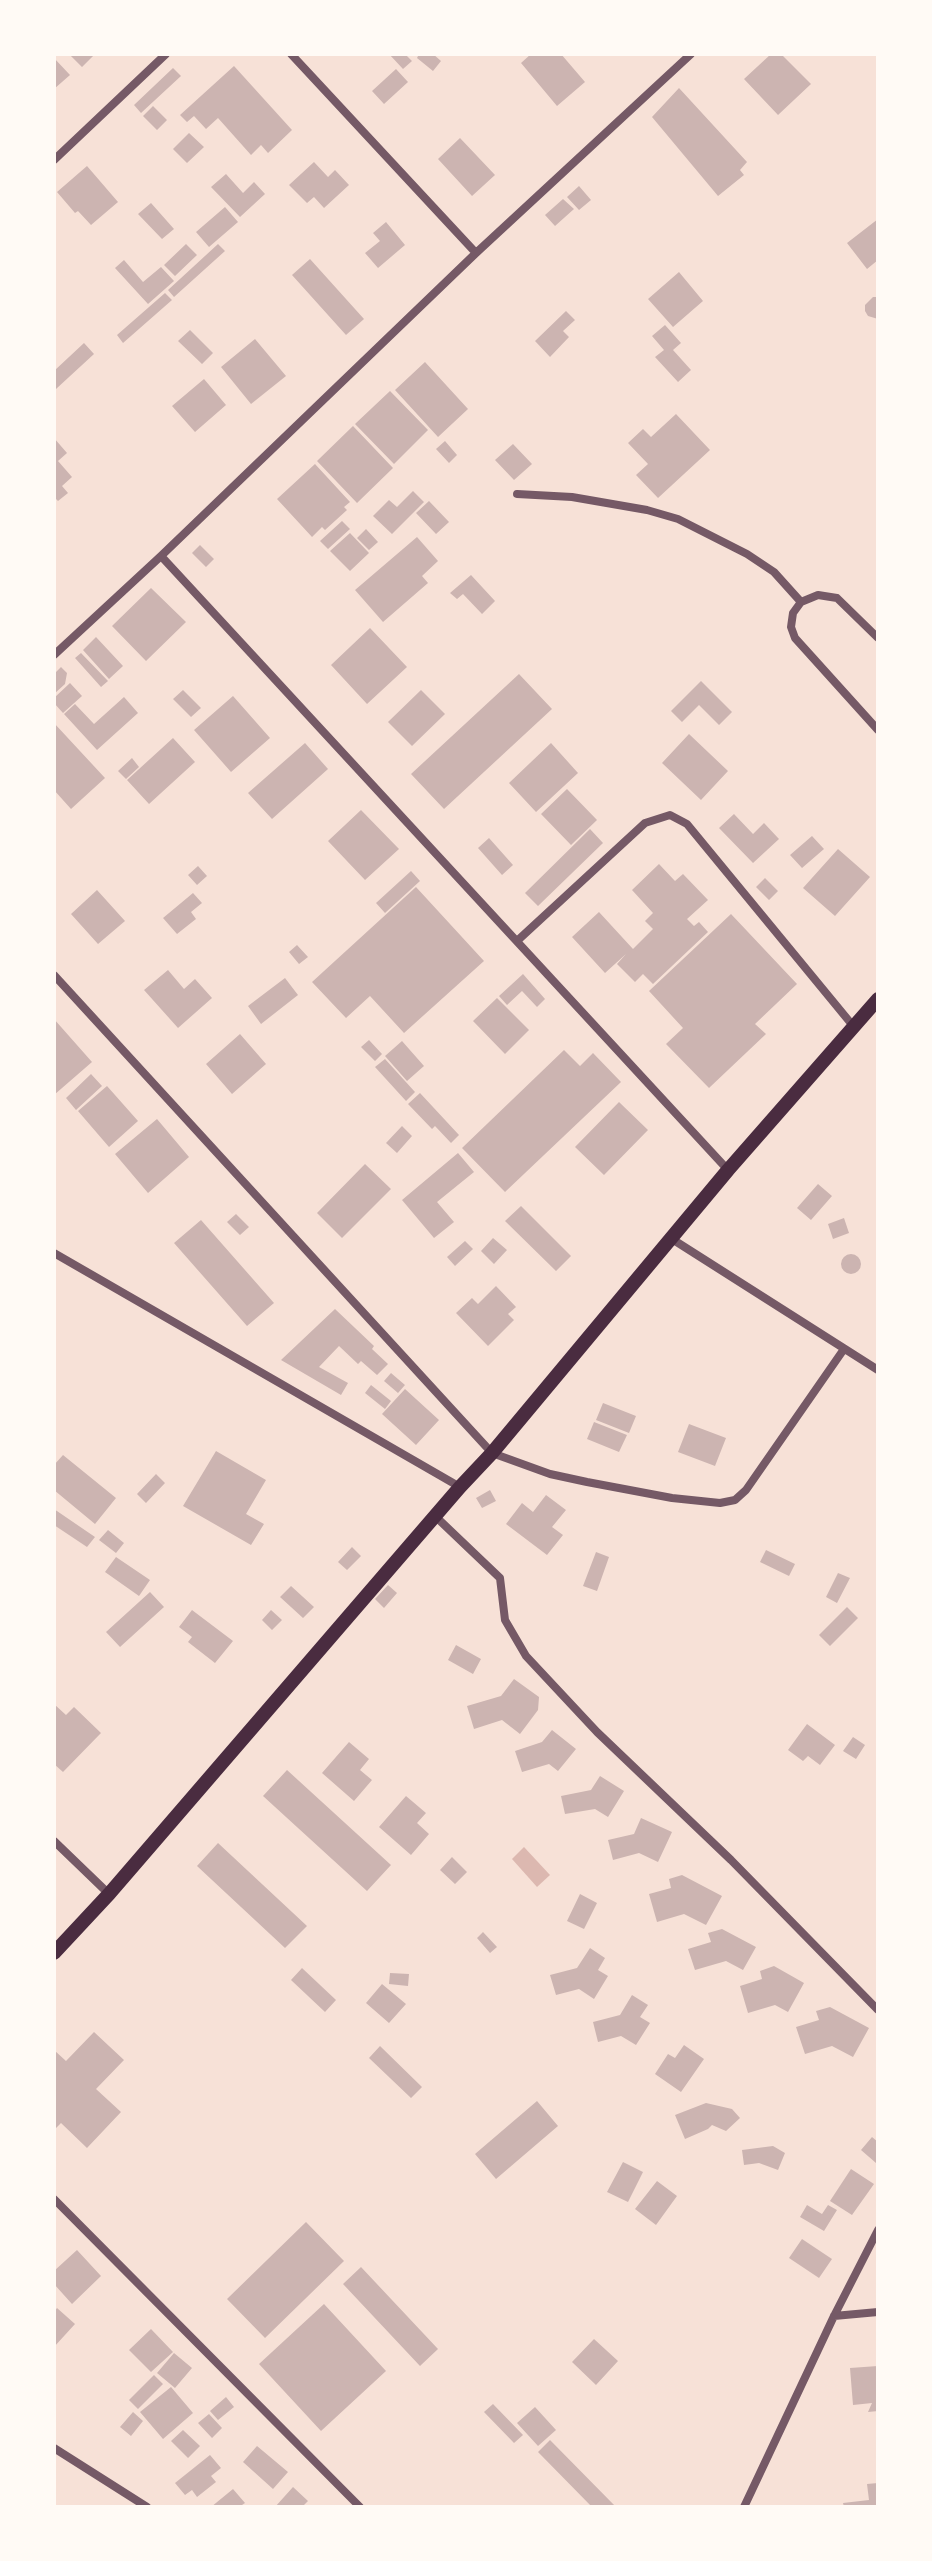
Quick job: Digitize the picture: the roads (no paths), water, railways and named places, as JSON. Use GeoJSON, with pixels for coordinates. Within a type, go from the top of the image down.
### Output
{"type":"FeatureCollection","features":[{"type":"Feature","properties":{"kind":"main road"},"geometry":{"type":"LineString","coordinates":[[54,1953],[109,1894],[492,1453],[728,1170],[878,999]]}},
{"type":"Feature","properties":{"kind":"street"},"geometry":{"type":"LineString","coordinates":[[54,160],[166,54]]}},
{"type":"Feature","properties":{"kind":"street"},"geometry":{"type":"LineString","coordinates":[[291,54],[476,253]]}},
{"type":"Feature","properties":{"kind":"street"},"geometry":{"type":"LineString","coordinates":[[54,655],[476,253],[691,54]]}},
{"type":"Feature","properties":{"kind":"street"},"geometry":{"type":"LineString","coordinates":[[517,494],[572,497],[647,510],[678,519],[747,554],[774,572],[801,602]]}},
{"type":"Feature","properties":{"kind":"street"},"geometry":{"type":"LineString","coordinates":[[161,556],[728,1170]]}},
{"type":"Feature","properties":{"kind":"street"},"geometry":{"type":"LineString","coordinates":[[878,638],[837,598],[818,595],[801,602],[793,613],[791,627],[795,638],[878,730]]}},
{"type":"Feature","properties":{"kind":"street"},"geometry":{"type":"LineString","coordinates":[[517,941],[645,823],[670,815],[687,824],[854,1027]]}},
{"type":"Feature","properties":{"kind":"street"},"geometry":{"type":"LineString","coordinates":[[54,975],[492,1453],[550,1474],[587,1482],[672,1498],[720,1503],[735,1500],[746,1490],[844,1349]]}},
{"type":"Feature","properties":{"kind":"street"},"geometry":{"type":"LineString","coordinates":[[672,1239],[878,1370]]}},
{"type":"Feature","properties":{"kind":"street"},"geometry":{"type":"LineString","coordinates":[[54,1253],[460,1487]]}},
{"type":"Feature","properties":{"kind":"street"},"geometry":{"type":"LineString","coordinates":[[435,1516],[500,1578],[505,1620],[526,1656],[597,1732],[731,1860],[878,2010]]}},
{"type":"Feature","properties":{"kind":"street"},"geometry":{"type":"LineString","coordinates":[[54,1841],[109,1894]]}},
{"type":"Feature","properties":{"kind":"street"},"geometry":{"type":"LineString","coordinates":[[54,2199],[360,2507]]}},
{"type":"Feature","properties":{"kind":"street"},"geometry":{"type":"LineString","coordinates":[[744,2507],[878,2230]]}},
{"type":"Feature","properties":{"kind":"street"},"geometry":{"type":"LineString","coordinates":[[834,2316],[878,2312]]}},
{"type":"Feature","properties":{"kind":"street"},"geometry":{"type":"LineString","coordinates":[[54,2448],[147,2507]]}}]}
